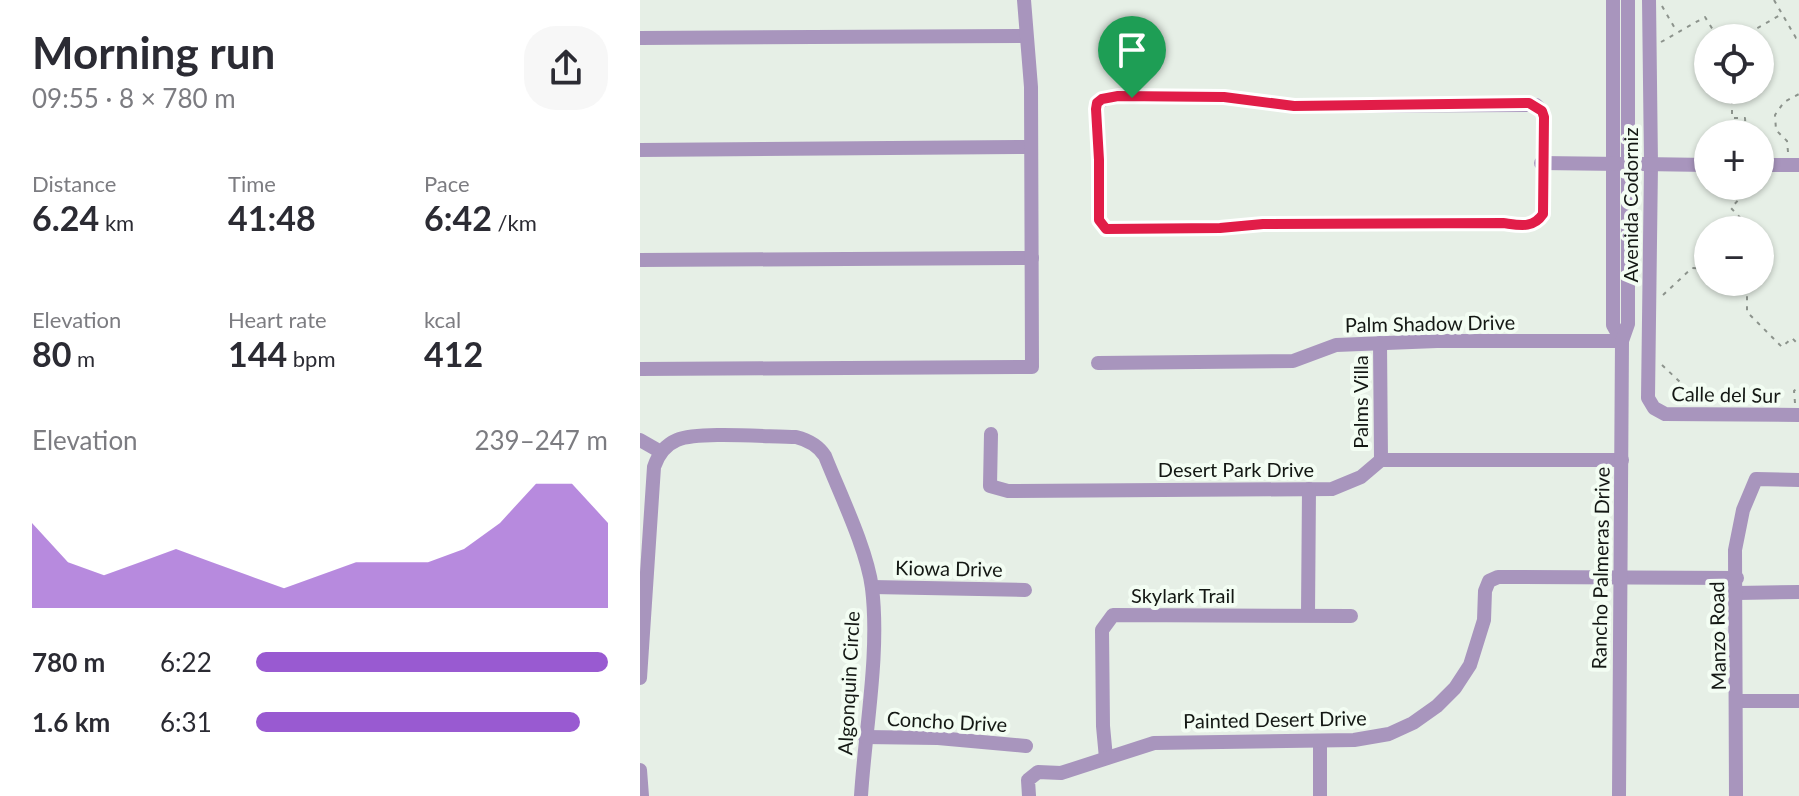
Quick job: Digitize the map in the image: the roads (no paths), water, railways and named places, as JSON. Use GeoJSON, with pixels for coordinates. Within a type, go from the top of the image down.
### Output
{"type":"FeatureCollection","features":[{"type":"Feature","properties":{"kind":"street"},"geometry":{"type":"LineString","coordinates":[[640,369],[1032,367],[1031,87],[1024,0]]}},
{"type":"Feature","properties":{"kind":"street","name":"Rancho Palmeras Drive"},"geometry":{"type":"LineString","coordinates":[[1613,0],[1628,324],[1622,341],[1619,796]]}},
{"type":"Feature","properties":{"kind":"street","name":"Rancho Palmeras Drive"},"geometry":{"type":"LineString","coordinates":[[1620,164],[1628,0]]}},
{"type":"Feature","properties":{"kind":"street","name":"Avenida Codorniz"},"geometry":{"type":"LineString","coordinates":[[1649,0],[1651,164],[1647,391],[1654,408]]}},
{"type":"Feature","properties":{"kind":"street"},"geometry":{"type":"LineString","coordinates":[[640,38],[1025,36]]}},
{"type":"Feature","properties":{"kind":"street"},"geometry":{"type":"LineString","coordinates":[[1118,96],[1224,97],[1294,106],[1529,103],[1542,111],[1544,117],[1541,163],[1543,214],[1531,225],[1263,224],[1112,230],[1101,225],[1099,220],[1096,109],[1102,99],[1118,96]]}},
{"type":"Feature","properties":{"kind":"street"},"geometry":{"type":"LineString","coordinates":[[640,150],[1031,147]]}},
{"type":"Feature","properties":{"kind":"street"},"geometry":{"type":"LineString","coordinates":[[1541,163],[1694,165]]}},
{"type":"Feature","properties":{"kind":"street"},"geometry":{"type":"LineString","coordinates":[[640,260],[1032,258]]}},
{"type":"Feature","properties":{"kind":"street","name":"Palm Shadow Drive"},"geometry":{"type":"LineString","coordinates":[[1098,363],[1293,361],[1336,345],[1380,343],[1622,341]]}},
{"type":"Feature","properties":{"kind":"street","name":"Palms Villa"},"geometry":{"type":"LineString","coordinates":[[1380,343],[1381,460]]}},
{"type":"Feature","properties":{"kind":"street","name":"Calle del Sur"},"geometry":{"type":"LineString","coordinates":[[1654,408],[1665,414],[1679,415],[1797,415]]}},
{"type":"Feature","properties":{"kind":"street","name":"Desert Park Drive"},"geometry":{"type":"LineString","coordinates":[[991,434],[990,486],[1008,491],[1332,489],[1361,477],[1381,460]]}},
{"type":"Feature","properties":{"kind":"street","name":"Algonquin Circle"},"geometry":{"type":"LineString","coordinates":[[661,452],[675,441],[692,436],[796,437],[814,444],[825,456],[872,587],[873,660],[861,796]]}},
{"type":"Feature","properties":{"kind":"street"},"geometry":{"type":"LineString","coordinates":[[640,440],[661,452],[654,467],[640,678]]}},
{"type":"Feature","properties":{"kind":"street"},"geometry":{"type":"LineString","coordinates":[[1381,460],[1622,460]]}},
{"type":"Feature","properties":{"kind":"street","name":"Manzo Road"},"geometry":{"type":"LineString","coordinates":[[1736,796],[1735,550],[1740,523],[1756,479],[1799,480]]}},
{"type":"Feature","properties":{"kind":"street"},"geometry":{"type":"LineString","coordinates":[[1308,615],[1309,489]]}},
{"type":"Feature","properties":{"kind":"street","name":"Painted Desert Drive"},"geometry":{"type":"LineString","coordinates":[[1029,796],[1028,780],[1038,772],[1061,773],[1154,743],[1354,740],[1389,734],[1413,723],[1455,688],[1470,665],[1484,620],[1485,591],[1489,581],[1498,577],[1620,578],[1799,592]]}},
{"type":"Feature","properties":{"kind":"street","name":"Kiowa Drive"},"geometry":{"type":"LineString","coordinates":[[872,587],[1025,590]]}},
{"type":"Feature","properties":{"kind":"street","name":"Skylark Trail"},"geometry":{"type":"LineString","coordinates":[[1106,758],[1102,630],[1113,615],[1351,616]]}},
{"type":"Feature","properties":{"kind":"street"},"geometry":{"type":"LineString","coordinates":[[1738,701],[1799,701]]}},
{"type":"Feature","properties":{"kind":"street","name":"Concho Drive"},"geometry":{"type":"LineString","coordinates":[[865,737],[953,739],[1026,746]]}},
{"type":"Feature","properties":{"kind":"street"},"geometry":{"type":"LineString","coordinates":[[1320,741],[1320,796]]}},
{"type":"Feature","properties":{"kind":"street"},"geometry":{"type":"LineString","coordinates":[[640,770],[642,796]]}}]}
